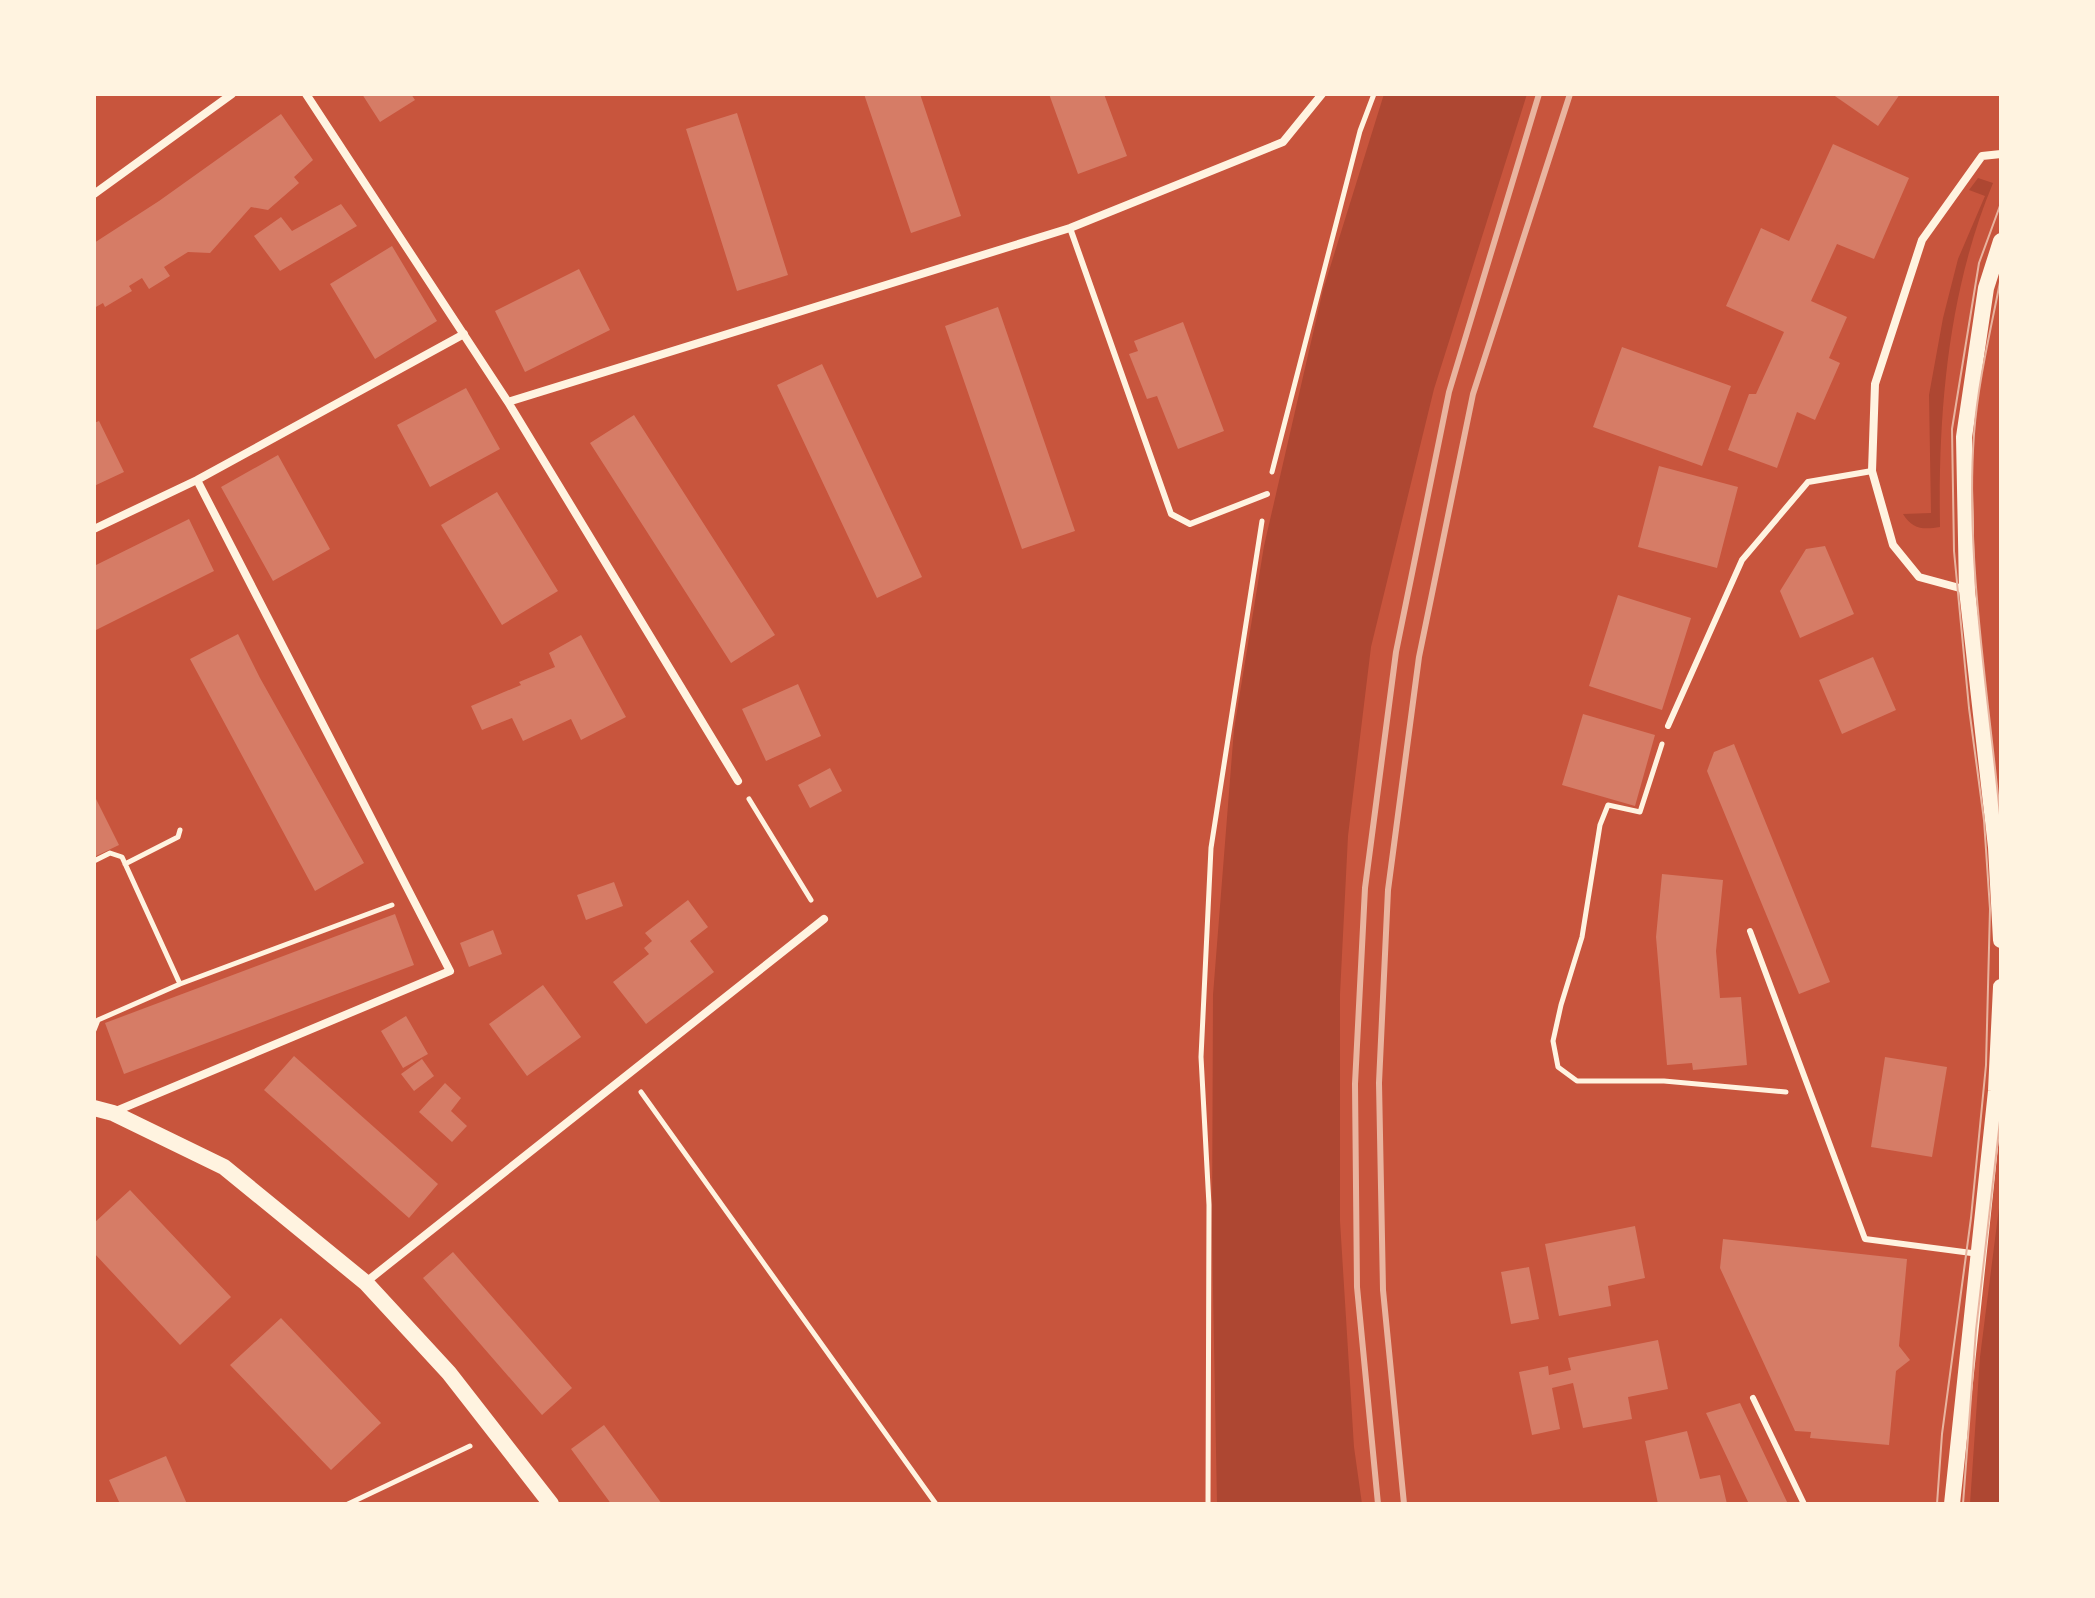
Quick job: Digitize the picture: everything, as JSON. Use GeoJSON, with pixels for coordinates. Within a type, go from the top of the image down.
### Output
{"type":"FeatureCollection","features":[{"type":"Feature","properties":{"kind":"main road"},"geometry":{"type":"LineString","coordinates":[[2001,241],[1986,288],[1964,437],[1967,590],[1996,847],[2001,940]]}},
{"type":"Feature","properties":{"kind":"main road"},"geometry":{"type":"LineString","coordinates":[[1952,1504],[1996,1091],[2001,987]]}},
{"type":"Feature","properties":{"kind":"main road"},"geometry":{"type":"LineString","coordinates":[[94,1108],[113,1113],[224,1167],[366,1283],[449,1373],[551,1504]]}},
{"type":"Feature","properties":{"kind":"street"},"geometry":{"type":"LineString","coordinates":[[94,194],[232,94]]}},
{"type":"Feature","properties":{"kind":"street"},"geometry":{"type":"LineString","coordinates":[[306,94],[508,402],[738,781]]}},
{"type":"Feature","properties":{"kind":"street"},"geometry":{"type":"LineString","coordinates":[[508,402],[1070,228],[1283,142],[1322,94]]}},
{"type":"Feature","properties":{"kind":"street"},"geometry":{"type":"LineString","coordinates":[[1967,590],[1919,577],[1893,545],[1872,471],[1875,384],[1922,240],[1982,156],[2001,154]]}},
{"type":"Feature","properties":{"kind":"street"},"geometry":{"type":"LineString","coordinates":[[94,529],[197,480],[464,334]]}},
{"type":"Feature","properties":{"kind":"street"},"geometry":{"type":"LineString","coordinates":[[113,1113],[450,971],[197,480]]}},
{"type":"Feature","properties":{"kind":"street"},"geometry":{"type":"LineString","coordinates":[[366,1283],[824,919]]}},
{"type":"Feature","properties":{"kind":"lane"},"geometry":{"type":"LineString","coordinates":[[1070,228],[1171,514],[1190,524],[1267,494]]}},
{"type":"Feature","properties":{"kind":"lane"},"geometry":{"type":"LineString","coordinates":[[1668,726],[1742,560],[1808,482],[1872,471]]}},
{"type":"Feature","properties":{"kind":"lane"},"geometry":{"type":"LineString","coordinates":[[1750,931],[1865,1239],[1979,1254]]}},
{"type":"Feature","properties":{"kind":"lane"},"geometry":{"type":"LineString","coordinates":[[1753,1398],[1804,1504]]}},
{"type":"Feature","properties":{"kind":"path"},"geometry":{"type":"LineString","coordinates":[[1208,1504],[1209,1205],[1201,1057],[1211,848],[1267,494],[1360,131],[1374,94]]}},
{"type":"Feature","properties":{"kind":"path"},"geometry":{"type":"LineString","coordinates":[[1668,726],[1640,812],[1608,805],[1600,825],[1582,937],[1553,1041],[1558,1067],[1577,1081],[1664,1081],[1810,1095]]}},
{"type":"Feature","properties":{"kind":"path"},"geometry":{"type":"LineString","coordinates":[[738,781],[824,919]]}},
{"type":"Feature","properties":{"kind":"path"},"geometry":{"type":"LineString","coordinates":[[125,864],[178,837],[180,830]]}},
{"type":"Feature","properties":{"kind":"path"},"geometry":{"type":"LineString","coordinates":[[94,861],[110,853],[122,857],[180,984]]}},
{"type":"Feature","properties":{"kind":"path"},"geometry":{"type":"LineString","coordinates":[[94,1030],[98,1020],[180,984],[413,899]]}},
{"type":"Feature","properties":{"kind":"path"},"geometry":{"type":"LineString","coordinates":[[628,1074],[936,1504]]}},
{"type":"Feature","properties":{"kind":"path"},"geometry":{"type":"LineString","coordinates":[[348,1504],[471,1446]]}},
{"type":"Feature","properties":{"kind":"shaded area"},"geometry":{"type":"Polygon","coordinates":[[[1384,94],[1527,94],[1434,389],[1371,647],[1348,836],[1340,994],[1340,1221],[1354,1447],[1362,1504],[1217,1504],[1212,1235],[1213,995],[1234,729],[1264,546],[1323,290],[1384,94]]]}},
{"type":"Feature","properties":{"kind":"shaded area"},"geometry":{"type":"Polygon","coordinates":[[[1978,178],[1993,183],[1965,266],[1949,352],[1941,440],[1940,527],[1923,528],[1910,523],[1903,514],[1931,513],[1929,395],[1958,259],[1985,196],[1969,190],[1978,178]]]}},
{"type":"Feature","properties":{"kind":"shaded area"},"geometry":{"type":"Polygon","coordinates":[[[2001,1192],[2001,1496],[2000,1504],[1970,1504],[1980,1357],[2001,1192]]]}},
{"type":"Feature","properties":{"kind":"building"},"geometry":{"type":"Polygon","coordinates":[[[362,94],[411,94],[415,100],[380,122],[362,94]]]}},
{"type":"Feature","properties":{"kind":"building"},"geometry":{"type":"Polygon","coordinates":[[[864,94],[920,94],[961,216],[911,233],[864,94]]]}},
{"type":"Feature","properties":{"kind":"building"},"geometry":{"type":"Polygon","coordinates":[[[1049,94],[1104,94],[1127,156],[1078,174],[1049,94]]]}},
{"type":"Feature","properties":{"kind":"building"},"geometry":{"type":"Polygon","coordinates":[[[1832,94],[1900,94],[1878,126],[1832,94]]]}},
{"type":"Feature","properties":{"kind":"building"},"geometry":{"type":"Polygon","coordinates":[[[737,113],[788,275],[737,291],[686,129],[737,113]]]}},
{"type":"Feature","properties":{"kind":"building"},"geometry":{"type":"Polygon","coordinates":[[[281,114],[313,160],[294,177],[299,183],[268,210],[251,207],[210,253],[188,252],[164,267],[170,276],[149,289],[142,278],[129,286],[132,291],[105,307],[103,303],[94,308],[94,243],[281,114]]]}},
{"type":"Feature","properties":{"kind":"building"},"geometry":{"type":"Polygon","coordinates":[[[1833,144],[1909,178],[1874,259],[1837,244],[1811,301],[1847,317],[1829,358],[1840,363],[1815,420],[1797,412],[1777,468],[1728,450],[1749,394],[1756,394],[1784,332],[1726,306],[1761,228],[1789,241],[1833,144]]]}},
{"type":"Feature","properties":{"kind":"building"},"geometry":{"type":"Polygon","coordinates":[[[341,204],[357,226],[280,271],[254,236],[281,217],[292,231],[341,204]]]}},
{"type":"Feature","properties":{"kind":"building"},"geometry":{"type":"Polygon","coordinates":[[[392,246],[437,321],[375,359],[330,284],[392,246]]]}},
{"type":"Feature","properties":{"kind":"building"},"geometry":{"type":"Polygon","coordinates":[[[579,269],[610,330],[525,372],[495,311],[579,269]]]}},
{"type":"Feature","properties":{"kind":"building"},"geometry":{"type":"Polygon","coordinates":[[[998,307],[1075,531],[1022,549],[945,326],[998,307]]]}},
{"type":"Feature","properties":{"kind":"building"},"geometry":{"type":"Polygon","coordinates":[[[1183,322],[1224,431],[1178,449],[1157,396],[1147,399],[1129,354],[1138,351],[1134,341],[1183,322]]]}},
{"type":"Feature","properties":{"kind":"building"},"geometry":{"type":"Polygon","coordinates":[[[1622,347],[1731,386],[1702,466],[1593,427],[1622,347]]]}},
{"type":"Feature","properties":{"kind":"building"},"geometry":{"type":"Polygon","coordinates":[[[822,364],[922,577],[877,598],[777,385],[822,364]]]}},
{"type":"Feature","properties":{"kind":"building"},"geometry":{"type":"Polygon","coordinates":[[[466,388],[500,449],[430,487],[397,425],[466,388]]]}},
{"type":"Feature","properties":{"kind":"building"},"geometry":{"type":"Polygon","coordinates":[[[634,415],[775,635],[731,663],[590,443],[634,415]]]}},
{"type":"Feature","properties":{"kind":"building"},"geometry":{"type":"Polygon","coordinates":[[[99,421],[124,472],[94,486],[94,423],[99,421]]]}},
{"type":"Feature","properties":{"kind":"building"},"geometry":{"type":"Polygon","coordinates":[[[278,455],[330,549],[273,581],[221,487],[278,455]]]}},
{"type":"Feature","properties":{"kind":"building"},"geometry":{"type":"Polygon","coordinates":[[[1659,466],[1738,487],[1717,568],[1638,547],[1659,466]]]}},
{"type":"Feature","properties":{"kind":"building"},"geometry":{"type":"Polygon","coordinates":[[[497,492],[558,591],[502,625],[441,525],[497,492]]]}},
{"type":"Feature","properties":{"kind":"building"},"geometry":{"type":"Polygon","coordinates":[[[189,519],[214,571],[94,631],[94,566],[189,519]]]}},
{"type":"Feature","properties":{"kind":"building"},"geometry":{"type":"Polygon","coordinates":[[[1825,546],[1854,614],[1800,638],[1780,591],[1806,549],[1825,546]]]}},
{"type":"Feature","properties":{"kind":"building"},"geometry":{"type":"Polygon","coordinates":[[[1618,595],[1691,618],[1662,710],[1589,686],[1618,595]]]}},
{"type":"Feature","properties":{"kind":"building"},"geometry":{"type":"Polygon","coordinates":[[[238,634],[364,863],[315,891],[190,659],[238,634]]]}},
{"type":"Feature","properties":{"kind":"building"},"geometry":{"type":"Polygon","coordinates":[[[581,635],[626,717],[581,740],[571,719],[523,741],[512,718],[482,730],[471,706],[555,667],[549,653],[581,635]]]}},
{"type":"Feature","properties":{"kind":"building"},"geometry":{"type":"Polygon","coordinates":[[[1873,657],[1896,710],[1842,734],[1819,680],[1873,657]]]}},
{"type":"Feature","properties":{"kind":"building"},"geometry":{"type":"Polygon","coordinates":[[[798,684],[821,736],[766,761],[742,709],[798,684]]]}},
{"type":"Feature","properties":{"kind":"building"},"geometry":{"type":"Polygon","coordinates":[[[1583,714],[1655,735],[1635,806],[1562,785],[1583,714]]]}},
{"type":"Feature","properties":{"kind":"building"},"geometry":{"type":"Polygon","coordinates":[[[1734,744],[1830,982],[1799,994],[1707,771],[1714,752],[1734,744]]]}},
{"type":"Feature","properties":{"kind":"building"},"geometry":{"type":"Polygon","coordinates":[[[830,768],[842,791],[810,808],[798,785],[830,768]]]}},
{"type":"Feature","properties":{"kind":"building"},"geometry":{"type":"Polygon","coordinates":[[[94,795],[119,845],[94,857],[94,795]]]}},
{"type":"Feature","properties":{"kind":"building"},"geometry":{"type":"Polygon","coordinates":[[[1662,874],[1723,880],[1716,951],[1720,998],[1741,997],[1747,1065],[1693,1070],[1692,1063],[1667,1065],[1656,937],[1662,874]]]}},
{"type":"Feature","properties":{"kind":"building"},"geometry":{"type":"Polygon","coordinates":[[[614,882],[623,906],[586,920],[577,895],[614,882]]]}},
{"type":"Feature","properties":{"kind":"building"},"geometry":{"type":"Polygon","coordinates":[[[688,900],[708,927],[690,941],[714,972],[646,1024],[613,982],[649,954],[644,948],[652,941],[645,933],[688,900]]]}},
{"type":"Feature","properties":{"kind":"building"},"geometry":{"type":"Polygon","coordinates":[[[395,914],[414,965],[124,1074],[105,1023],[395,914]]]}},
{"type":"Feature","properties":{"kind":"building"},"geometry":{"type":"Polygon","coordinates":[[[493,930],[502,954],[469,967],[460,943],[493,930]]]}},
{"type":"Feature","properties":{"kind":"building"},"geometry":{"type":"Polygon","coordinates":[[[543,985],[581,1037],[527,1076],[489,1024],[543,985]]]}},
{"type":"Feature","properties":{"kind":"building"},"geometry":{"type":"Polygon","coordinates":[[[406,1016],[428,1054],[403,1068],[381,1031],[406,1016]]]}},
{"type":"Feature","properties":{"kind":"building"},"geometry":{"type":"Polygon","coordinates":[[[294,1056],[438,1184],[409,1218],[264,1090],[294,1056]]]}},
{"type":"Feature","properties":{"kind":"building"},"geometry":{"type":"Polygon","coordinates":[[[1885,1057],[1947,1067],[1932,1157],[1871,1147],[1885,1057]]]}},
{"type":"Feature","properties":{"kind":"building"},"geometry":{"type":"Polygon","coordinates":[[[422,1059],[434,1076],[414,1091],[401,1074],[422,1059]]]}},
{"type":"Feature","properties":{"kind":"building"},"geometry":{"type":"Polygon","coordinates":[[[445,1083],[461,1098],[451,1111],[467,1126],[452,1142],[419,1112],[445,1083]]]}},
{"type":"Feature","properties":{"kind":"building"},"geometry":{"type":"Polygon","coordinates":[[[130,1190],[231,1297],[180,1345],[94,1253],[94,1223],[130,1190]]]}},
{"type":"Feature","properties":{"kind":"building"},"geometry":{"type":"Polygon","coordinates":[[[1635,1226],[1645,1278],[1608,1286],[1611,1306],[1559,1316],[1545,1244],[1635,1226]]]}},
{"type":"Feature","properties":{"kind":"building"},"geometry":{"type":"Polygon","coordinates":[[[1723,1239],[1907,1259],[1899,1346],[1910,1360],[1896,1371],[1889,1445],[1810,1438],[1811,1432],[1795,1431],[1720,1268],[1723,1239]]]}},
{"type":"Feature","properties":{"kind":"building"},"geometry":{"type":"Polygon","coordinates":[[[453,1252],[572,1388],[542,1415],[423,1278],[453,1252]]]}},
{"type":"Feature","properties":{"kind":"building"},"geometry":{"type":"Polygon","coordinates":[[[1529,1267],[1539,1319],[1511,1324],[1501,1272],[1529,1267]]]}},
{"type":"Feature","properties":{"kind":"building"},"geometry":{"type":"Polygon","coordinates":[[[281,1318],[381,1423],[331,1470],[230,1365],[281,1318]]]}},
{"type":"Feature","properties":{"kind":"building"},"geometry":{"type":"Polygon","coordinates":[[[1658,1340],[1668,1389],[1628,1397],[1632,1419],[1583,1428],[1573,1383],[1552,1388],[1560,1429],[1532,1435],[1519,1372],[1548,1366],[1549,1375],[1571,1370],[1568,1358],[1658,1340]]]}},
{"type":"Feature","properties":{"kind":"building"},"geometry":{"type":"Polygon","coordinates":[[[1740,1403],[1788,1504],[1749,1504],[1706,1413],[1740,1403]]]}},
{"type":"Feature","properties":{"kind":"building"},"geometry":{"type":"Polygon","coordinates":[[[604,1425],[662,1504],[611,1504],[571,1449],[604,1425]]]}},
{"type":"Feature","properties":{"kind":"building"},"geometry":{"type":"Polygon","coordinates":[[[1687,1431],[1700,1479],[1720,1475],[1727,1504],[1658,1504],[1645,1441],[1687,1431]]]}},
{"type":"Feature","properties":{"kind":"building"},"geometry":{"type":"Polygon","coordinates":[[[166,1456],[187,1504],[120,1504],[109,1480],[166,1456]]]}},
{"type":"Feature","properties":{"kind":"tram line"},"geometry":{"type":"LineString","coordinates":[[1937,1504],[1942,1434],[1971,1218],[1986,1065],[1990,909],[1984,820],[1969,708],[1954,551],[1952,429],[1979,263],[2001,203]]}},
{"type":"Feature","properties":{"kind":"tram line"},"geometry":{"type":"LineString","coordinates":[[2001,277],[1978,394],[1972,482],[1975,579],[2001,825]]}},
{"type":"Feature","properties":{"kind":"tram line"},"geometry":{"type":"LineString","coordinates":[[1963,1504],[1976,1330],[2001,1112]]}},
{"type":"Feature","properties":{"kind":"railway"},"geometry":{"type":"LineString","coordinates":[[1378,1504],[1357,1287],[1355,1084],[1365,888],[1396,652],[1449,392],[1539,94]]}},
{"type":"Feature","properties":{"kind":"railway"},"geometry":{"type":"LineString","coordinates":[[1404,1504],[1383,1290],[1379,1083],[1388,890],[1419,657],[1473,394],[1570,94]]}}]}
